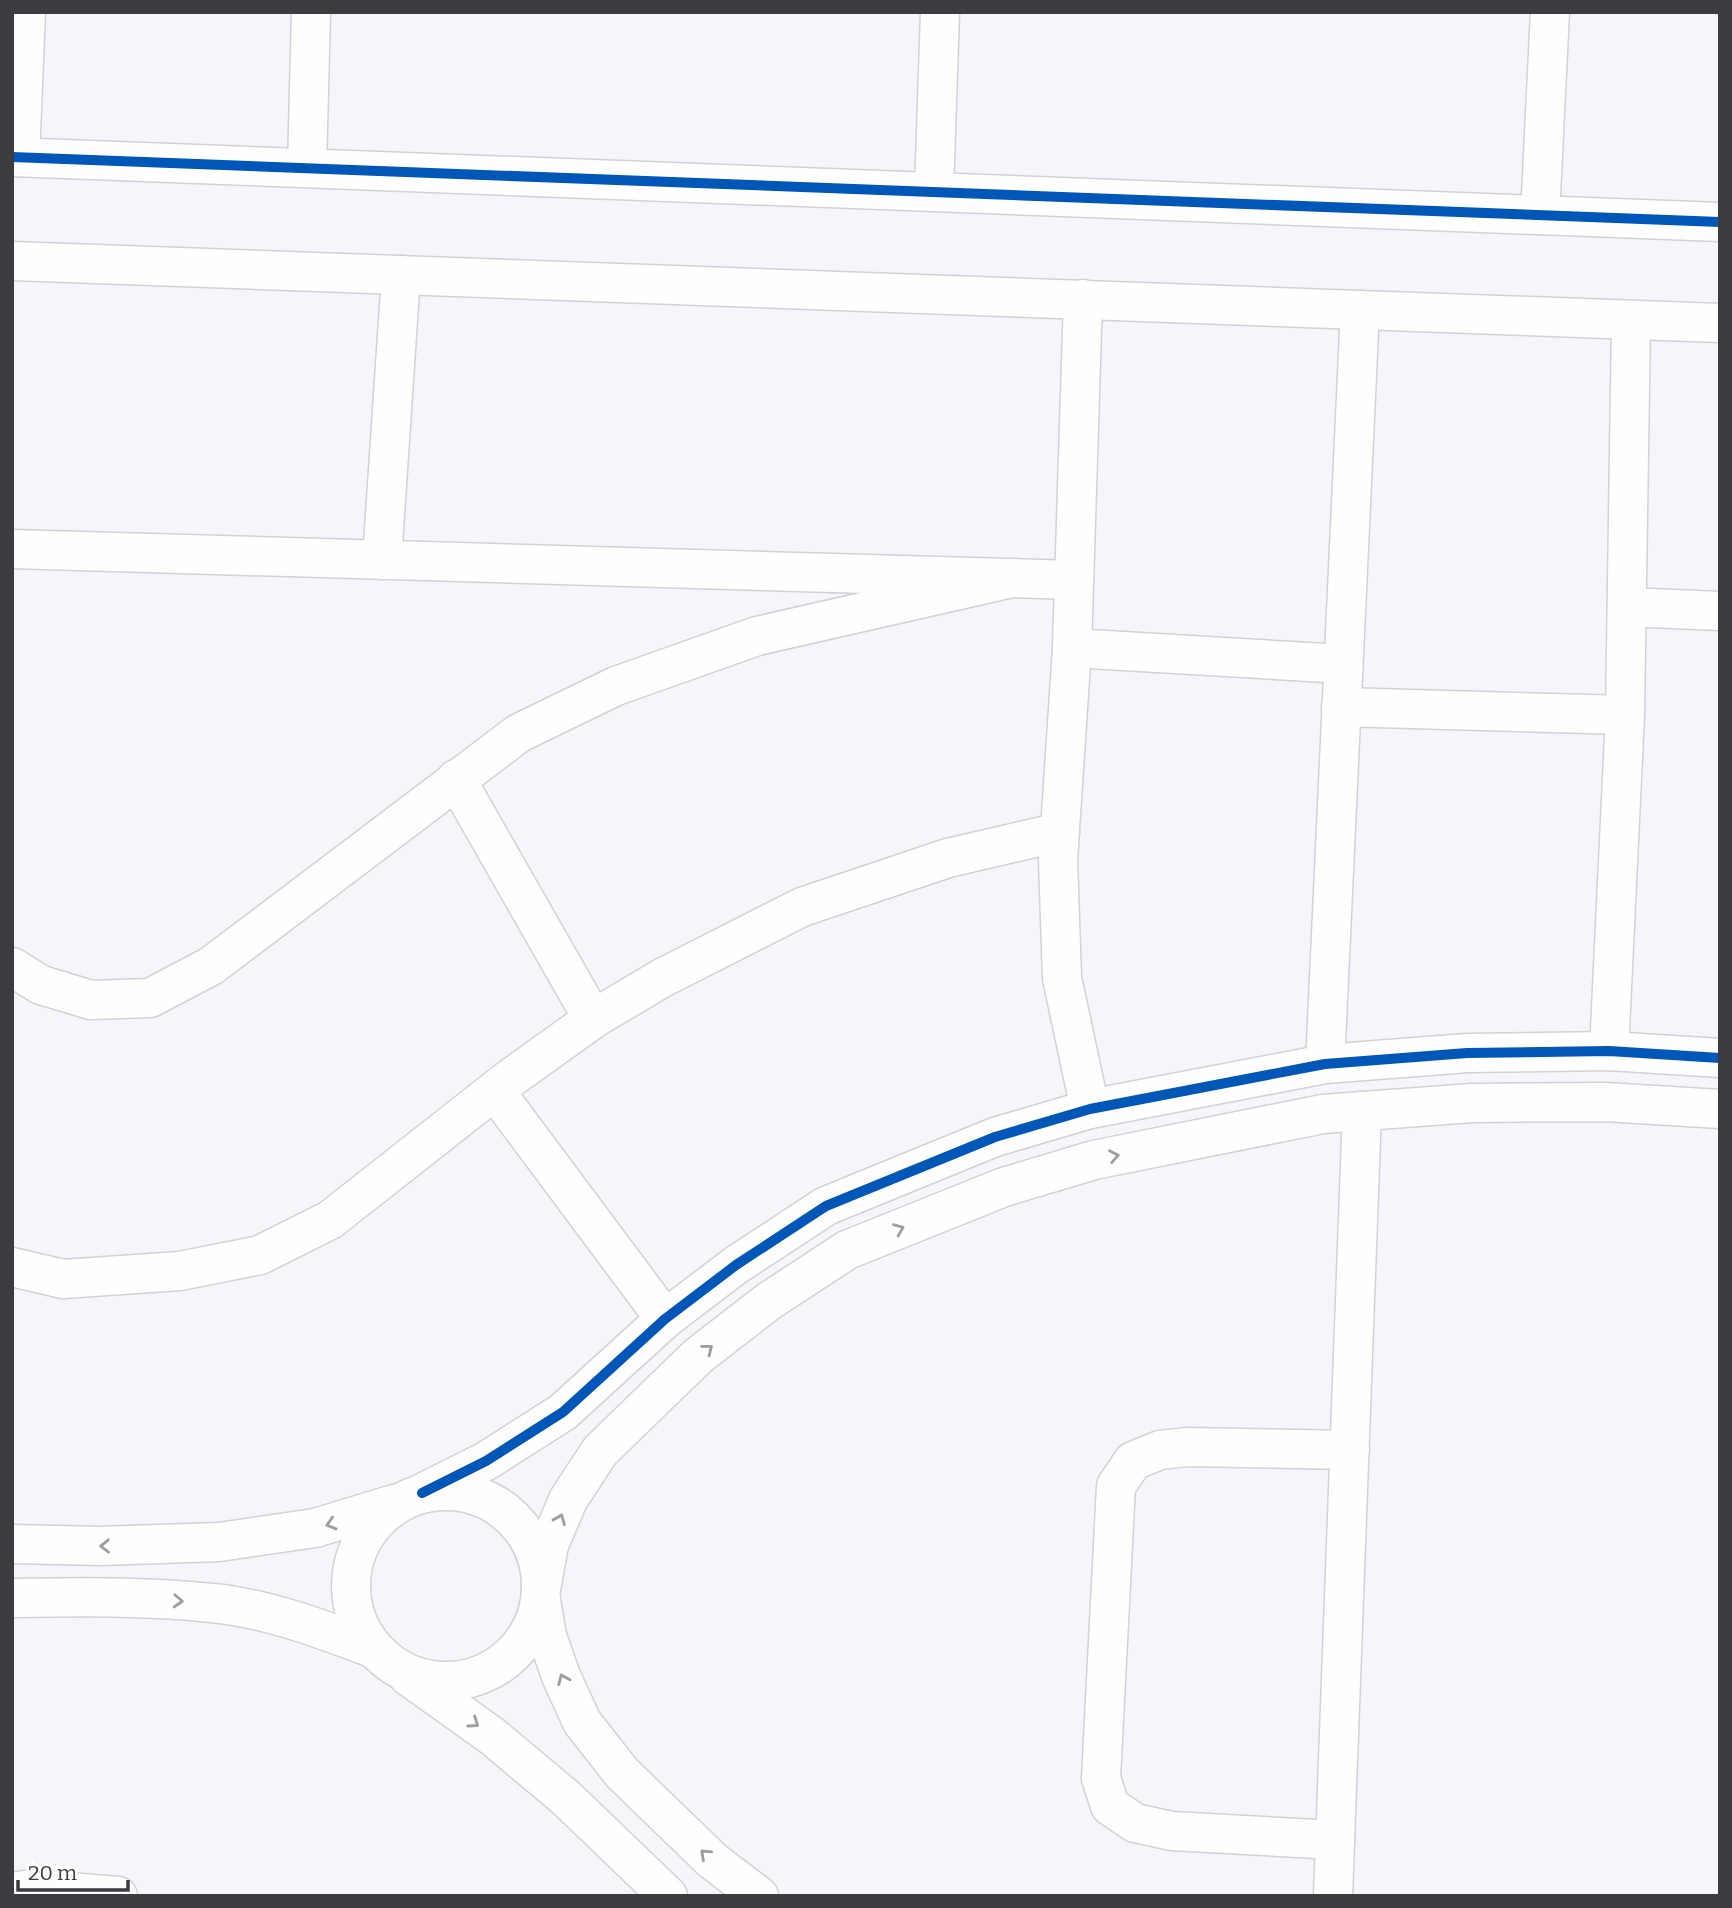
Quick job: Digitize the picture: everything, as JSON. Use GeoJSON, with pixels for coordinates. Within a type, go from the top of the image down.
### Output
{"type":"FeatureCollection","features":[{"type":"Feature","properties":{"kind":"street"},"geometry":{"type":"LineString","coordinates":[[26,12],[16,157],[1720,222]]}},
{"type":"Feature","properties":{"kind":"street"},"geometry":{"type":"LineString","coordinates":[[307,168],[311,12]]}},
{"type":"Feature","properties":{"kind":"street"},"geometry":{"type":"LineString","coordinates":[[934,192],[940,12]]}},
{"type":"Feature","properties":{"kind":"street"},"geometry":{"type":"LineString","coordinates":[[1540,215],[1550,12]]}},
{"type":"Feature","properties":{"kind":"street"},"geometry":{"type":"LineString","coordinates":[[12,261],[1720,323]]}},
{"type":"Feature","properties":{"kind":"street"},"geometry":{"type":"LineString","coordinates":[[382,560],[401,275]]}},
{"type":"Feature","properties":{"kind":"street"},"geometry":{"type":"LineString","coordinates":[[1083,299],[1072,648],[1058,860],[1062,978],[1090,1109]]}},
{"type":"Feature","properties":{"kind":"street"},"geometry":{"type":"LineString","coordinates":[[1325,1064],[1360,310]]}},
{"type":"Feature","properties":{"kind":"street"},"geometry":{"type":"LineString","coordinates":[[1609,1051],[1625,715],[1631,320]]}},
{"type":"Feature","properties":{"kind":"street"},"geometry":{"type":"LineString","coordinates":[[12,550],[1074,580]]}},
{"type":"Feature","properties":{"kind":"street"},"geometry":{"type":"LineString","coordinates":[[12,967],[41,985],[91,1000],[150,998],[211,966],[519,733],[616,686],[757,636],[1012,578]]}},
{"type":"Feature","properties":{"kind":"street"},"geometry":{"type":"LineString","coordinates":[[1627,607],[1720,611]]}},
{"type":"Feature","properties":{"kind":"street"},"geometry":{"type":"LineString","coordinates":[[1072,648],[1343,664]]}},
{"type":"Feature","properties":{"kind":"street"},"geometry":{"type":"LineString","coordinates":[[1341,707],[1625,715]]}},
{"type":"Feature","properties":{"kind":"street"},"geometry":{"type":"LineString","coordinates":[[456,779],[593,1019]]}},
{"type":"Feature","properties":{"kind":"street"},"geometry":{"type":"LineString","coordinates":[[12,1267],[63,1279],[180,1271],[260,1255],[330,1220],[495,1091],[593,1019],[662,978],[802,907],[948,858],[1060,832]]}},
{"type":"Feature","properties":{"kind":"street"},"geometry":{"type":"LineString","coordinates":[[668,1896],[566,1798],[492,1736],[385,1659],[356,1619],[349,1587],[355,1554],[371,1525],[409,1499],[486,1461],[563,1412],[665,1319],[736,1265],[827,1206],[995,1137],[1090,1109],[1325,1064],[1467,1053],[1609,1051],[1720,1058]]}},
{"type":"Feature","properties":{"kind":"street"},"geometry":{"type":"LineString","coordinates":[[495,1091],[665,1319]]}},
{"type":"Feature","properties":{"kind":"street"},"geometry":{"type":"LineString","coordinates":[[12,1598],[115,1597],[214,1603],[304,1622],[427,1679],[458,1681],[487,1672],[513,1654],[531,1629],[549,1545],[568,1500],[600,1451],[698,1356],[769,1301],[847,1250],[1004,1187],[1094,1160],[1323,1114],[1472,1103],[1592,1102],[1720,1109]]}},
{"type":"Feature","properties":{"kind":"street"},"geometry":{"type":"LineString","coordinates":[[1334,1896],[1363,1111]]}},
{"type":"Feature","properties":{"kind":"street"},"geometry":{"type":"LineString","coordinates":[[1335,1840],[1172,1831],[1135,1823],[1110,1806],[1101,1778],[1116,1486],[1133,1461],[1160,1450],[1187,1447],[1350,1450]]}},
{"type":"Feature","properties":{"kind":"street"},"geometry":{"type":"LineString","coordinates":[[12,1544],[99,1546],[219,1542],[316,1528],[409,1499],[450,1490],[477,1496],[503,1509],[522,1528],[536,1553],[547,1636],[561,1676],[582,1722],[622,1773],[713,1861],[759,1896]]}},
{"type":"Feature","properties":{"kind":"street"},"geometry":{"type":"LineString","coordinates":[[12,1892],[31,1889],[118,1896]]}},
{"type":"Feature","properties":{"kind":"cycle path"},"geometry":{"type":"LineString","coordinates":[[12,157],[1720,222]]}},
{"type":"Feature","properties":{"kind":"cycle path"},"geometry":{"type":"LineString","coordinates":[[422,1493],[486,1461],[563,1412],[665,1319],[736,1265],[826,1206],[995,1137],[1090,1109],[1325,1064],[1467,1053],[1609,1051],[1720,1058]]}}]}
